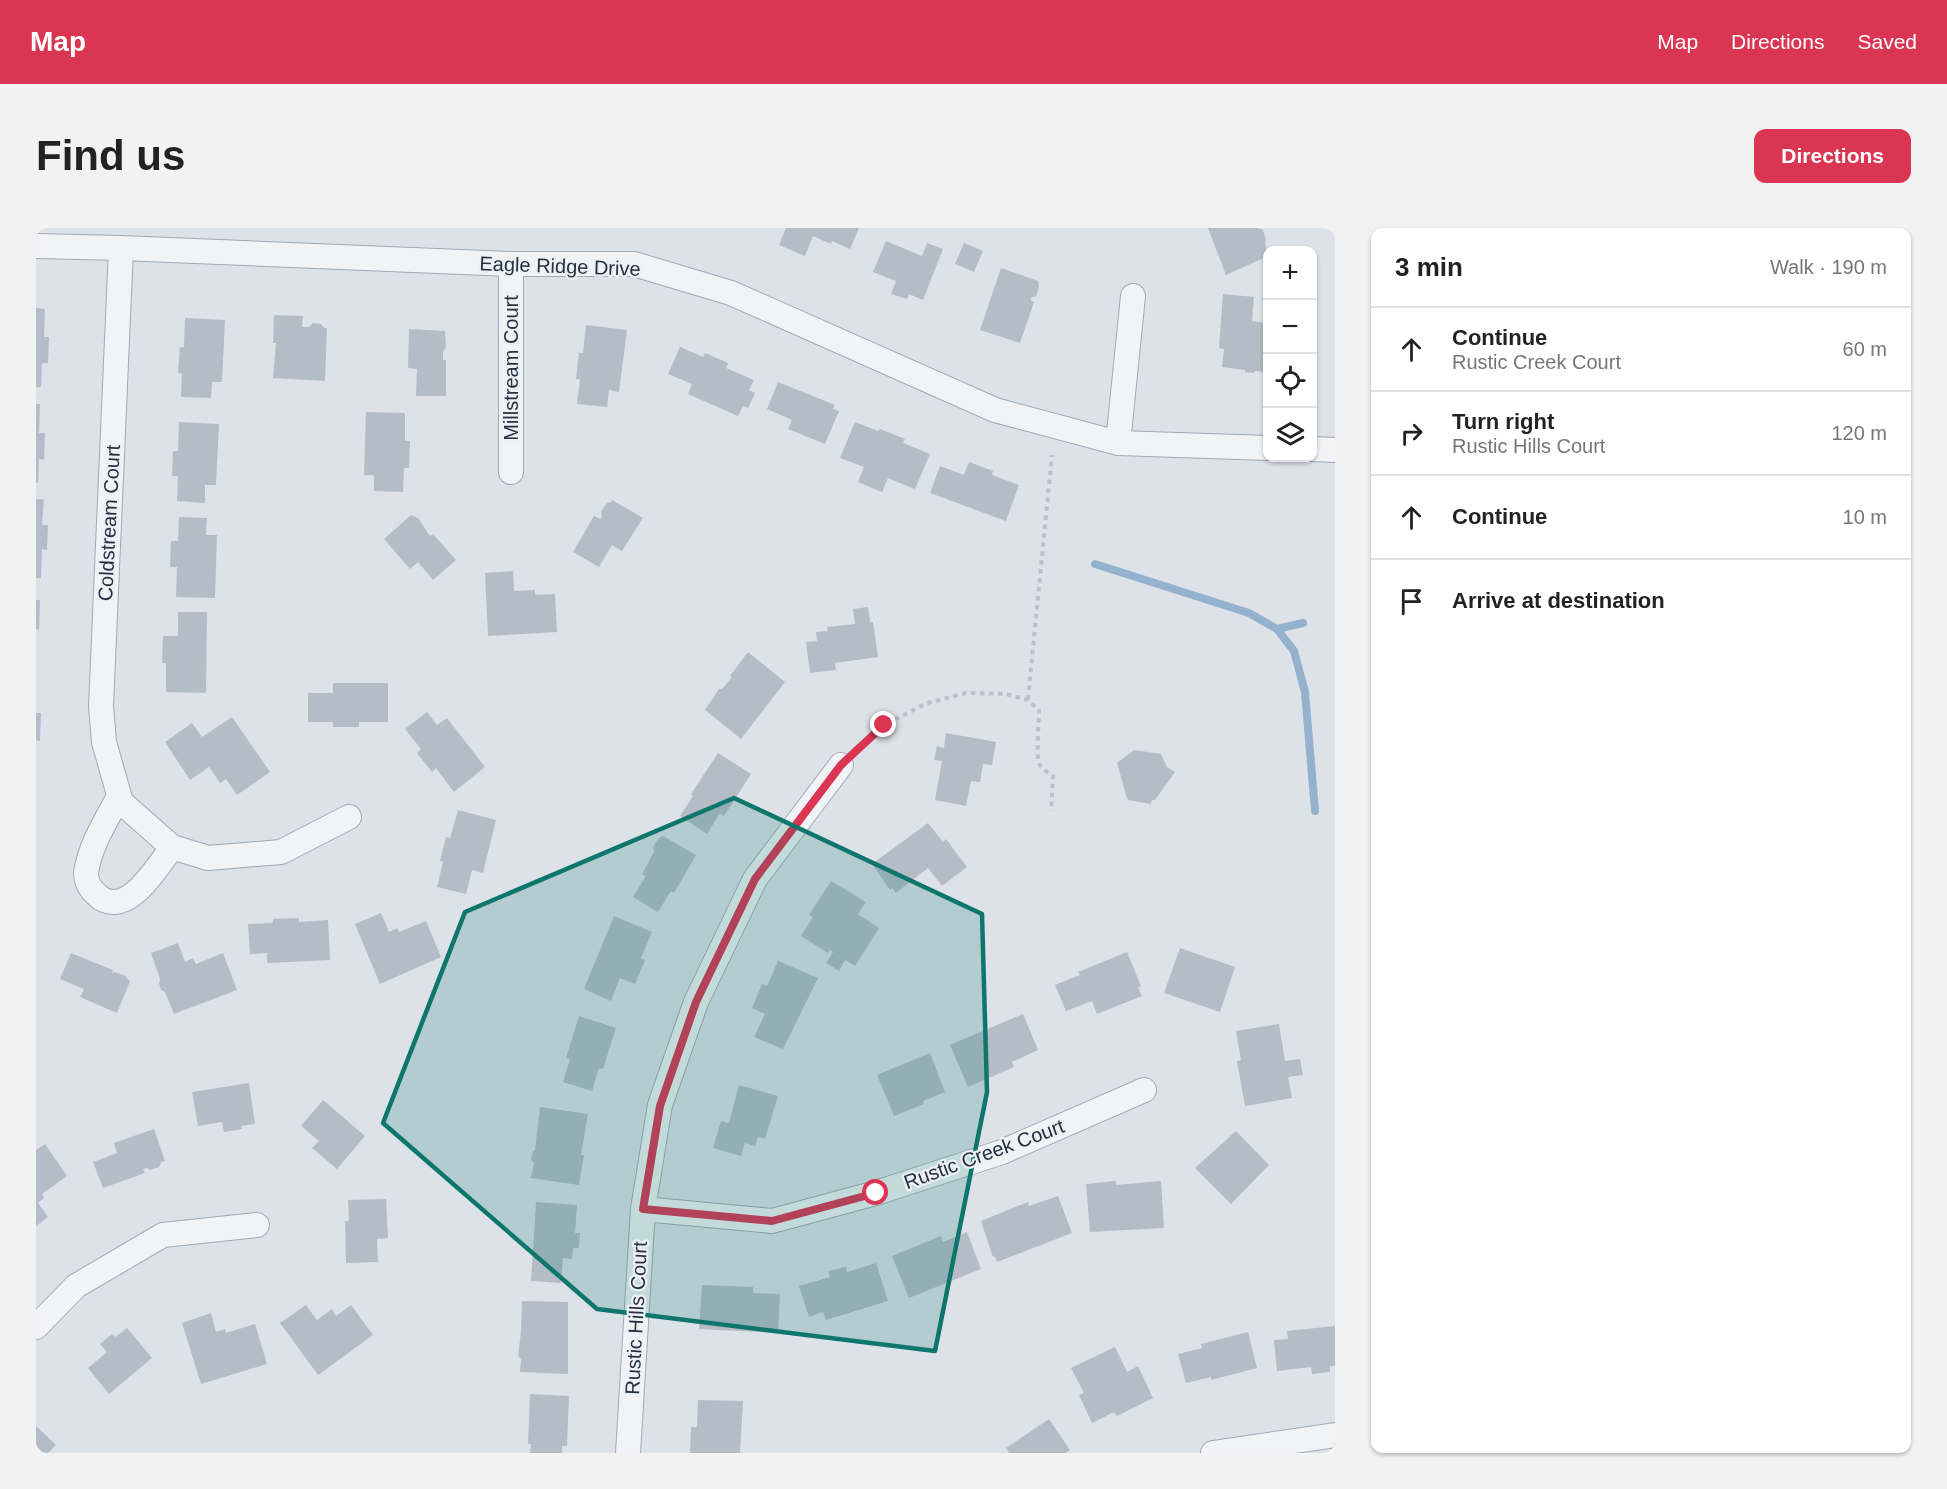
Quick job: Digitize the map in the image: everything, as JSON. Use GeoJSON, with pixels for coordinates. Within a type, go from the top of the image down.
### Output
{"type":"FeatureCollection","features":[{"type":"Feature","properties":{"kind":"street","name":"Eagle Ridge Drive"},"geometry":{"type":"LineString","coordinates":[[36,246],[511,264],[634,264],[731,293],[995,410],[1118,443],[1263,448]]}},
{"type":"Feature","properties":{"kind":"street","name":"Coldstream Court"},"geometry":{"type":"LineString","coordinates":[[121,248],[101,706],[104,742],[121,802],[172,847],[208,858],[281,852],[350,817]]}},
{"type":"Feature","properties":{"kind":"street","name":"Millstream Court"},"geometry":{"type":"LineString","coordinates":[[511,264],[511,472]]}},
{"type":"Feature","properties":{"kind":"street"},"geometry":{"type":"LineString","coordinates":[[1118,443],[1133,296]]}},
{"type":"Feature","properties":{"kind":"street"},"geometry":{"type":"LineString","coordinates":[[1317,449],[1335,450]]}},
{"type":"Feature","properties":{"kind":"street","name":"Rustic Hills Court"},"geometry":{"type":"LineString","coordinates":[[628,1453],[643,1209],[660,1106],[696,1002],[755,879],[841,765]]}},
{"type":"Feature","properties":{"kind":"street"},"geometry":{"type":"LineString","coordinates":[[119,796],[94,843],[86,876],[89,886],[97,896],[108,901],[120,901],[136,893],[148,881],[172,847]]}},
{"type":"Feature","properties":{"kind":"street","name":"Rustic Creek Court"},"geometry":{"type":"LineString","coordinates":[[643,1209],[772,1221],[876,1193],[1002,1152],[1144,1090]]}},
{"type":"Feature","properties":{"kind":"street"},"geometry":{"type":"LineString","coordinates":[[36,1327],[76,1286],[163,1235],[257,1225]]}},
{"type":"Feature","properties":{"kind":"street"},"geometry":{"type":"LineString","coordinates":[[1213,1453],[1335,1435]]}},
{"type":"Feature","properties":{"kind":"path"},"geometry":{"type":"LineString","coordinates":[[1028,699],[1052,455]]}},
{"type":"Feature","properties":{"kind":"path"},"geometry":{"type":"LineString","coordinates":[[841,765],[884,725],[927,703],[966,693],[1006,694],[1028,699],[1039,710],[1040,730],[1037,756],[1040,766],[1053,776],[1051,811]]}},
{"type":"Feature","properties":{"kind":"highlighted area"},"geometry":{"type":"Polygon","coordinates":[[[734,798],[982,914],[987,1092],[935,1351],[597,1309],[383,1123],[465,912],[734,798]]]}},
{"type":"Feature","properties":{"kind":"building"},"geometry":{"type":"Polygon","coordinates":[[[786,228],[859,228],[850,249],[813,236],[805,256],[779,245],[786,228]]]}},
{"type":"Feature","properties":{"kind":"building"},"geometry":{"type":"Polygon","coordinates":[[[1208,228],[1258,228],[1263,230],[1266,239],[1266,246],[1263,246],[1263,258],[1226,275],[1208,228]]]}},
{"type":"Feature","properties":{"kind":"building"},"geometry":{"type":"Polygon","coordinates":[[[886,241],[922,256],[927,243],[943,249],[923,300],[909,294],[907,299],[891,294],[896,281],[873,272],[886,241]]]}},
{"type":"Feature","properties":{"kind":"building"},"geometry":{"type":"Polygon","coordinates":[[[964,243],[983,251],[974,272],[955,264],[964,243]]]}},
{"type":"Feature","properties":{"kind":"building"},"geometry":{"type":"Polygon","coordinates":[[[1001,268],[1038,281],[1039,287],[1036,296],[1031,298],[1034,302],[1020,343],[980,330],[1001,268]]]}},
{"type":"Feature","properties":{"kind":"building"},"geometry":{"type":"Polygon","coordinates":[[[1223,294],[1254,297],[1252,321],[1263,322],[1263,372],[1245,372],[1245,370],[1222,367],[1224,349],[1219,348],[1223,294]]]}},
{"type":"Feature","properties":{"kind":"building"},"geometry":{"type":"Polygon","coordinates":[[[36,308],[45,309],[44,337],[49,337],[48,363],[42,363],[41,387],[36,387],[36,308]]]}},
{"type":"Feature","properties":{"kind":"building"},"geometry":{"type":"Polygon","coordinates":[[[274,315],[303,316],[302,327],[309,327],[313,323],[327,328],[325,381],[273,378],[276,343],[273,343],[274,315]]]}},
{"type":"Feature","properties":{"kind":"building"},"geometry":{"type":"Polygon","coordinates":[[[185,318],[225,320],[222,382],[212,382],[211,398],[181,397],[182,374],[178,373],[180,347],[184,347],[185,318]]]}},
{"type":"Feature","properties":{"kind":"building"},"geometry":{"type":"Polygon","coordinates":[[[586,325],[627,330],[619,392],[609,390],[607,407],[577,404],[580,379],[576,379],[579,353],[583,353],[586,325]]]}},
{"type":"Feature","properties":{"kind":"building"},"geometry":{"type":"Polygon","coordinates":[[[409,329],[445,331],[446,348],[443,351],[443,360],[446,360],[446,396],[416,396],[417,369],[408,368],[409,329]]]}},
{"type":"Feature","properties":{"kind":"building"},"geometry":{"type":"Polygon","coordinates":[[[680,347],[703,357],[705,353],[728,363],[726,368],[754,380],[749,390],[755,393],[748,408],[743,406],[738,416],[688,394],[692,384],[668,374],[680,347]]]}},
{"type":"Feature","properties":{"kind":"building"},"geometry":{"type":"Polygon","coordinates":[[[778,382],[835,405],[833,409],[839,411],[825,444],[788,429],[792,420],[767,409],[778,382]]]}},
{"type":"Feature","properties":{"kind":"building"},"geometry":{"type":"Polygon","coordinates":[[[36,404],[40,404],[39,433],[45,433],[44,460],[39,459],[38,483],[36,483],[36,404]]]}},
{"type":"Feature","properties":{"kind":"building"},"geometry":{"type":"Polygon","coordinates":[[[366,412],[405,413],[405,441],[410,441],[409,468],[404,468],[403,492],[374,491],[374,475],[364,475],[366,412]]]}},
{"type":"Feature","properties":{"kind":"building"},"geometry":{"type":"Polygon","coordinates":[[[179,422],[219,424],[216,485],[205,485],[205,503],[177,501],[178,476],[172,476],[173,451],[178,451],[179,422]]]}},
{"type":"Feature","properties":{"kind":"building"},"geometry":{"type":"Polygon","coordinates":[[[855,422],[905,439],[903,443],[930,454],[915,489],[888,478],[882,492],[858,482],[864,467],[840,458],[855,422]]]}},
{"type":"Feature","properties":{"kind":"building"},"geometry":{"type":"Polygon","coordinates":[[[969,462],[993,471],[992,475],[1019,485],[1006,521],[930,493],[940,466],[964,475],[969,462]]]}},
{"type":"Feature","properties":{"kind":"building"},"geometry":{"type":"Polygon","coordinates":[[[36,499],[44,499],[42,525],[48,525],[47,550],[42,549],[41,578],[36,578],[36,499]]]}},
{"type":"Feature","properties":{"kind":"building"},"geometry":{"type":"Polygon","coordinates":[[[612,500],[643,518],[622,551],[612,545],[599,567],[573,552],[594,516],[601,519],[601,512],[612,500]]]}},
{"type":"Feature","properties":{"kind":"building"},"geometry":{"type":"Polygon","coordinates":[[[411,515],[418,518],[430,536],[433,534],[456,560],[433,580],[418,562],[410,569],[384,539],[411,515]]]}},
{"type":"Feature","properties":{"kind":"building"},"geometry":{"type":"Polygon","coordinates":[[[179,517],[207,518],[206,535],[217,535],[215,598],[176,597],[177,567],[170,567],[171,541],[178,541],[179,517]]]}},
{"type":"Feature","properties":{"kind":"building"},"geometry":{"type":"Polygon","coordinates":[[[513,571],[514,591],[535,590],[535,595],[555,594],[557,632],[488,636],[485,573],[513,571]]]}},
{"type":"Feature","properties":{"kind":"building"},"geometry":{"type":"Polygon","coordinates":[[[36,600],[40,600],[39,630],[36,629],[36,600]]]}},
{"type":"Feature","properties":{"kind":"building"},"geometry":{"type":"Polygon","coordinates":[[[868,607],[870,622],[873,622],[878,657],[835,663],[836,670],[810,673],[806,642],[817,641],[816,632],[828,631],[827,627],[855,624],[853,609],[868,607]]]}},
{"type":"Feature","properties":{"kind":"building"},"geometry":{"type":"Polygon","coordinates":[[[178,612],[207,612],[206,693],[166,692],[166,663],[162,663],[163,636],[178,636],[178,612]]]}},
{"type":"Feature","properties":{"kind":"building"},"geometry":{"type":"Polygon","coordinates":[[[748,652],[785,682],[741,739],[705,710],[719,689],[722,689],[732,677],[730,676],[748,652]]]}},
{"type":"Feature","properties":{"kind":"building"},"geometry":{"type":"Polygon","coordinates":[[[333,683],[388,683],[388,722],[359,722],[359,727],[333,727],[333,722],[308,722],[308,693],[333,693],[333,683]]]}},
{"type":"Feature","properties":{"kind":"building"},"geometry":{"type":"Polygon","coordinates":[[[427,712],[437,725],[447,718],[485,767],[454,792],[436,768],[432,772],[417,753],[421,749],[405,729],[427,712]]]}},
{"type":"Feature","properties":{"kind":"building"},"geometry":{"type":"Polygon","coordinates":[[[36,713],[41,713],[40,741],[36,740],[36,713]]]}},
{"type":"Feature","properties":{"kind":"building"},"geometry":{"type":"Polygon","coordinates":[[[232,717],[270,772],[237,795],[226,779],[220,783],[209,767],[190,780],[165,742],[192,723],[202,737],[232,717]]]}},
{"type":"Feature","properties":{"kind":"building"},"geometry":{"type":"Polygon","coordinates":[[[946,733],[996,742],[992,765],[983,764],[980,782],[971,781],[966,806],[935,800],[942,761],[934,760],[937,746],[944,748],[946,733]]]}},
{"type":"Feature","properties":{"kind":"building"},"geometry":{"type":"Polygon","coordinates":[[[1134,750],[1161,754],[1167,767],[1175,772],[1151,804],[1128,800],[1126,795],[1117,763],[1134,750]]]}},
{"type":"Feature","properties":{"kind":"building"},"geometry":{"type":"Polygon","coordinates":[[[718,753],[751,774],[724,816],[720,813],[707,834],[680,816],[693,796],[691,794],[718,753]]]}},
{"type":"Feature","properties":{"kind":"building"},"geometry":{"type":"Polygon","coordinates":[[[458,810],[496,820],[483,873],[472,870],[466,894],[437,887],[446,837],[450,838],[458,810]]]}},
{"type":"Feature","properties":{"kind":"building"},"geometry":{"type":"Polygon","coordinates":[[[928,823],[943,842],[946,839],[967,867],[942,886],[928,868],[896,893],[892,888],[890,890],[872,864],[928,823]]]}},
{"type":"Feature","properties":{"kind":"building"},"geometry":{"type":"Polygon","coordinates":[[[663,836],[696,855],[674,893],[671,891],[658,912],[633,897],[646,876],[642,874],[654,852],[653,847],[663,836]]]}},
{"type":"Feature","properties":{"kind":"building"},"geometry":{"type":"Polygon","coordinates":[[[831,881],[866,902],[858,914],[879,928],[855,966],[845,960],[839,971],[826,963],[833,952],[830,950],[828,953],[801,936],[813,917],[809,915],[831,881]]]}},
{"type":"Feature","properties":{"kind":"building"},"geometry":{"type":"Polygon","coordinates":[[[381,913],[389,932],[397,928],[399,932],[426,921],[441,957],[380,984],[355,924],[381,913]]]}},
{"type":"Feature","properties":{"kind":"building"},"geometry":{"type":"Polygon","coordinates":[[[614,916],[652,932],[641,958],[645,960],[635,984],[620,978],[611,1001],[584,989],[614,916]]]}},
{"type":"Feature","properties":{"kind":"building"},"geometry":{"type":"Polygon","coordinates":[[[299,918],[299,922],[328,920],[330,960],[267,963],[267,953],[250,954],[248,924],[273,923],[273,919],[299,918]]]}},
{"type":"Feature","properties":{"kind":"building"},"geometry":{"type":"Polygon","coordinates":[[[178,943],[185,962],[193,958],[196,964],[223,953],[237,990],[174,1014],[165,992],[161,990],[160,979],[151,953],[178,943]]]}},
{"type":"Feature","properties":{"kind":"building"},"geometry":{"type":"Polygon","coordinates":[[[1180,948],[1235,967],[1220,1012],[1164,993],[1180,948]]]}},
{"type":"Feature","properties":{"kind":"building"},"geometry":{"type":"Polygon","coordinates":[[[1127,952],[1141,986],[1138,987],[1142,996],[1097,1014],[1092,1001],[1066,1011],[1055,985],[1080,975],[1078,972],[1127,952]]]}},
{"type":"Feature","properties":{"kind":"building"},"geometry":{"type":"Polygon","coordinates":[[[71,953],[113,970],[112,974],[114,972],[126,976],[130,981],[117,1013],[80,997],[84,989],[60,979],[71,953]]]}},
{"type":"Feature","properties":{"kind":"building"},"geometry":{"type":"Polygon","coordinates":[[[778,961],[818,978],[783,1049],[754,1037],[765,1014],[752,1008],[762,984],[767,986],[778,961]]]}},
{"type":"Feature","properties":{"kind":"building"},"geometry":{"type":"Polygon","coordinates":[[[1023,1014],[1038,1050],[1012,1062],[1014,1067],[968,1087],[950,1045],[1023,1014]]]}},
{"type":"Feature","properties":{"kind":"building"},"geometry":{"type":"Polygon","coordinates":[[[579,1016],[616,1028],[603,1069],[599,1068],[592,1091],[563,1082],[570,1059],[566,1058],[579,1016]]]}},
{"type":"Feature","properties":{"kind":"building"},"geometry":{"type":"Polygon","coordinates":[[[1279,1024],[1285,1061],[1300,1059],[1303,1075],[1288,1077],[1292,1098],[1245,1106],[1237,1061],[1241,1060],[1236,1031],[1279,1024]]]}},
{"type":"Feature","properties":{"kind":"building"},"geometry":{"type":"Polygon","coordinates":[[[930,1053],[945,1092],[923,1101],[924,1104],[894,1116],[877,1075],[930,1053]]]}},
{"type":"Feature","properties":{"kind":"building"},"geometry":{"type":"Polygon","coordinates":[[[249,1083],[255,1124],[224,1132],[222,1122],[198,1126],[192,1092],[249,1083]]]}},
{"type":"Feature","properties":{"kind":"building"},"geometry":{"type":"Polygon","coordinates":[[[739,1085],[778,1096],[765,1139],[758,1137],[755,1146],[745,1143],[741,1156],[713,1148],[721,1121],[729,1123],[739,1085]]]}},
{"type":"Feature","properties":{"kind":"building"},"geometry":{"type":"Polygon","coordinates":[[[323,1100],[365,1136],[337,1169],[312,1148],[319,1141],[301,1126],[323,1100]]]}},
{"type":"Feature","properties":{"kind":"building"},"geometry":{"type":"Polygon","coordinates":[[[540,1107],[588,1114],[579,1185],[531,1178],[534,1163],[531,1160],[535,1150],[540,1107]]]}},
{"type":"Feature","properties":{"kind":"building"},"geometry":{"type":"Polygon","coordinates":[[[154,1129],[165,1161],[161,1162],[159,1167],[150,1170],[143,1169],[145,1173],[103,1188],[93,1162],[117,1153],[114,1143],[154,1129]]]}},
{"type":"Feature","properties":{"kind":"building"},"geometry":{"type":"Polygon","coordinates":[[[1236,1131],[1269,1165],[1231,1204],[1195,1168],[1236,1131]]]}},
{"type":"Feature","properties":{"kind":"building"},"geometry":{"type":"Polygon","coordinates":[[[45,1144],[67,1176],[42,1194],[44,1198],[38,1203],[48,1217],[36,1226],[36,1150],[45,1144]]]}},
{"type":"Feature","properties":{"kind":"building"},"geometry":{"type":"Polygon","coordinates":[[[1116,1181],[1116,1185],[1161,1181],[1164,1228],[1090,1232],[1086,1184],[1116,1181]]]}},
{"type":"Feature","properties":{"kind":"building"},"geometry":{"type":"Polygon","coordinates":[[[1058,1196],[1072,1233],[997,1262],[995,1256],[993,1257],[981,1221],[1028,1202],[1029,1206],[1058,1196]]]}},
{"type":"Feature","properties":{"kind":"building"},"geometry":{"type":"Polygon","coordinates":[[[386,1199],[388,1238],[377,1239],[378,1262],[346,1263],[345,1221],[349,1221],[348,1200],[386,1199]]]}},
{"type":"Feature","properties":{"kind":"building"},"geometry":{"type":"Polygon","coordinates":[[[536,1202],[577,1205],[575,1233],[580,1233],[579,1248],[573,1248],[572,1259],[563,1258],[561,1283],[531,1281],[536,1202]]]}},
{"type":"Feature","properties":{"kind":"building"},"geometry":{"type":"Polygon","coordinates":[[[967,1232],[981,1269],[909,1298],[892,1256],[941,1236],[943,1242],[967,1232]]]}},
{"type":"Feature","properties":{"kind":"building"},"geometry":{"type":"Polygon","coordinates":[[[876,1263],[888,1301],[826,1320],[823,1312],[809,1317],[799,1286],[830,1277],[828,1271],[846,1267],[847,1272],[876,1263]]]}},
{"type":"Feature","properties":{"kind":"building"},"geometry":{"type":"Polygon","coordinates":[[[702,1285],[753,1287],[753,1293],[780,1294],[778,1333],[699,1329],[702,1285]]]}},
{"type":"Feature","properties":{"kind":"building"},"geometry":{"type":"Polygon","coordinates":[[[522,1301],[568,1302],[568,1374],[520,1372],[521,1359],[518,1356],[522,1301]]]}},
{"type":"Feature","properties":{"kind":"building"},"geometry":{"type":"Polygon","coordinates":[[[306,1305],[317,1320],[332,1309],[336,1316],[351,1305],[373,1335],[318,1375],[280,1323],[306,1305]]]}},
{"type":"Feature","properties":{"kind":"building"},"geometry":{"type":"Polygon","coordinates":[[[211,1313],[216,1332],[225,1329],[226,1333],[255,1324],[267,1364],[201,1384],[182,1323],[211,1313]]]}},
{"type":"Feature","properties":{"kind":"building"},"geometry":{"type":"Polygon","coordinates":[[[1335,1326],[1335,1366],[1330,1366],[1330,1372],[1312,1374],[1311,1367],[1277,1371],[1274,1340],[1288,1339],[1287,1331],[1335,1326]]]}},
{"type":"Feature","properties":{"kind":"building"},"geometry":{"type":"Polygon","coordinates":[[[127,1328],[152,1358],[109,1394],[88,1368],[107,1352],[100,1344],[112,1334],[115,1337],[127,1328]]]}},
{"type":"Feature","properties":{"kind":"building"},"geometry":{"type":"Polygon","coordinates":[[[1248,1332],[1257,1368],[1211,1380],[1211,1377],[1186,1383],[1178,1354],[1202,1348],[1201,1344],[1248,1332]]]}},
{"type":"Feature","properties":{"kind":"building"},"geometry":{"type":"Polygon","coordinates":[[[1115,1347],[1127,1372],[1138,1366],[1153,1398],[1117,1416],[1114,1412],[1092,1423],[1079,1395],[1084,1393],[1071,1368],[1115,1347]]]}},
{"type":"Feature","properties":{"kind":"building"},"geometry":{"type":"Polygon","coordinates":[[[530,1394],[569,1396],[567,1446],[562,1446],[562,1453],[530,1453],[531,1444],[528,1444],[530,1394]]]}},
{"type":"Feature","properties":{"kind":"building"},"geometry":{"type":"Polygon","coordinates":[[[698,1400],[743,1401],[740,1453],[690,1453],[691,1427],[697,1427],[698,1400]]]}},
{"type":"Feature","properties":{"kind":"building"},"geometry":{"type":"Polygon","coordinates":[[[1049,1419],[1070,1450],[1066,1453],[1009,1453],[1006,1448],[1049,1419]]]}},
{"type":"Feature","properties":{"kind":"building"},"geometry":{"type":"Polygon","coordinates":[[[36,1426],[56,1445],[48,1453],[36,1453],[36,1426]]]}},
{"type":"Feature","properties":{"kind":"waterway"},"geometry":{"type":"LineString","coordinates":[[1095,564],[1249,613],[1277,629],[1294,651],[1305,692],[1315,811]]}},
{"type":"Feature","properties":{"kind":"waterway"},"geometry":{"type":"LineString","coordinates":[[1277,629],[1303,623]]}},
{"type":"Feature","properties":{"kind":"route"},"geometry":{"type":"LineString","coordinates":[[876,1193],[772,1221],[643,1209],[660,1106],[696,1002],[755,879],[841,765],[884,725]]}}]}
